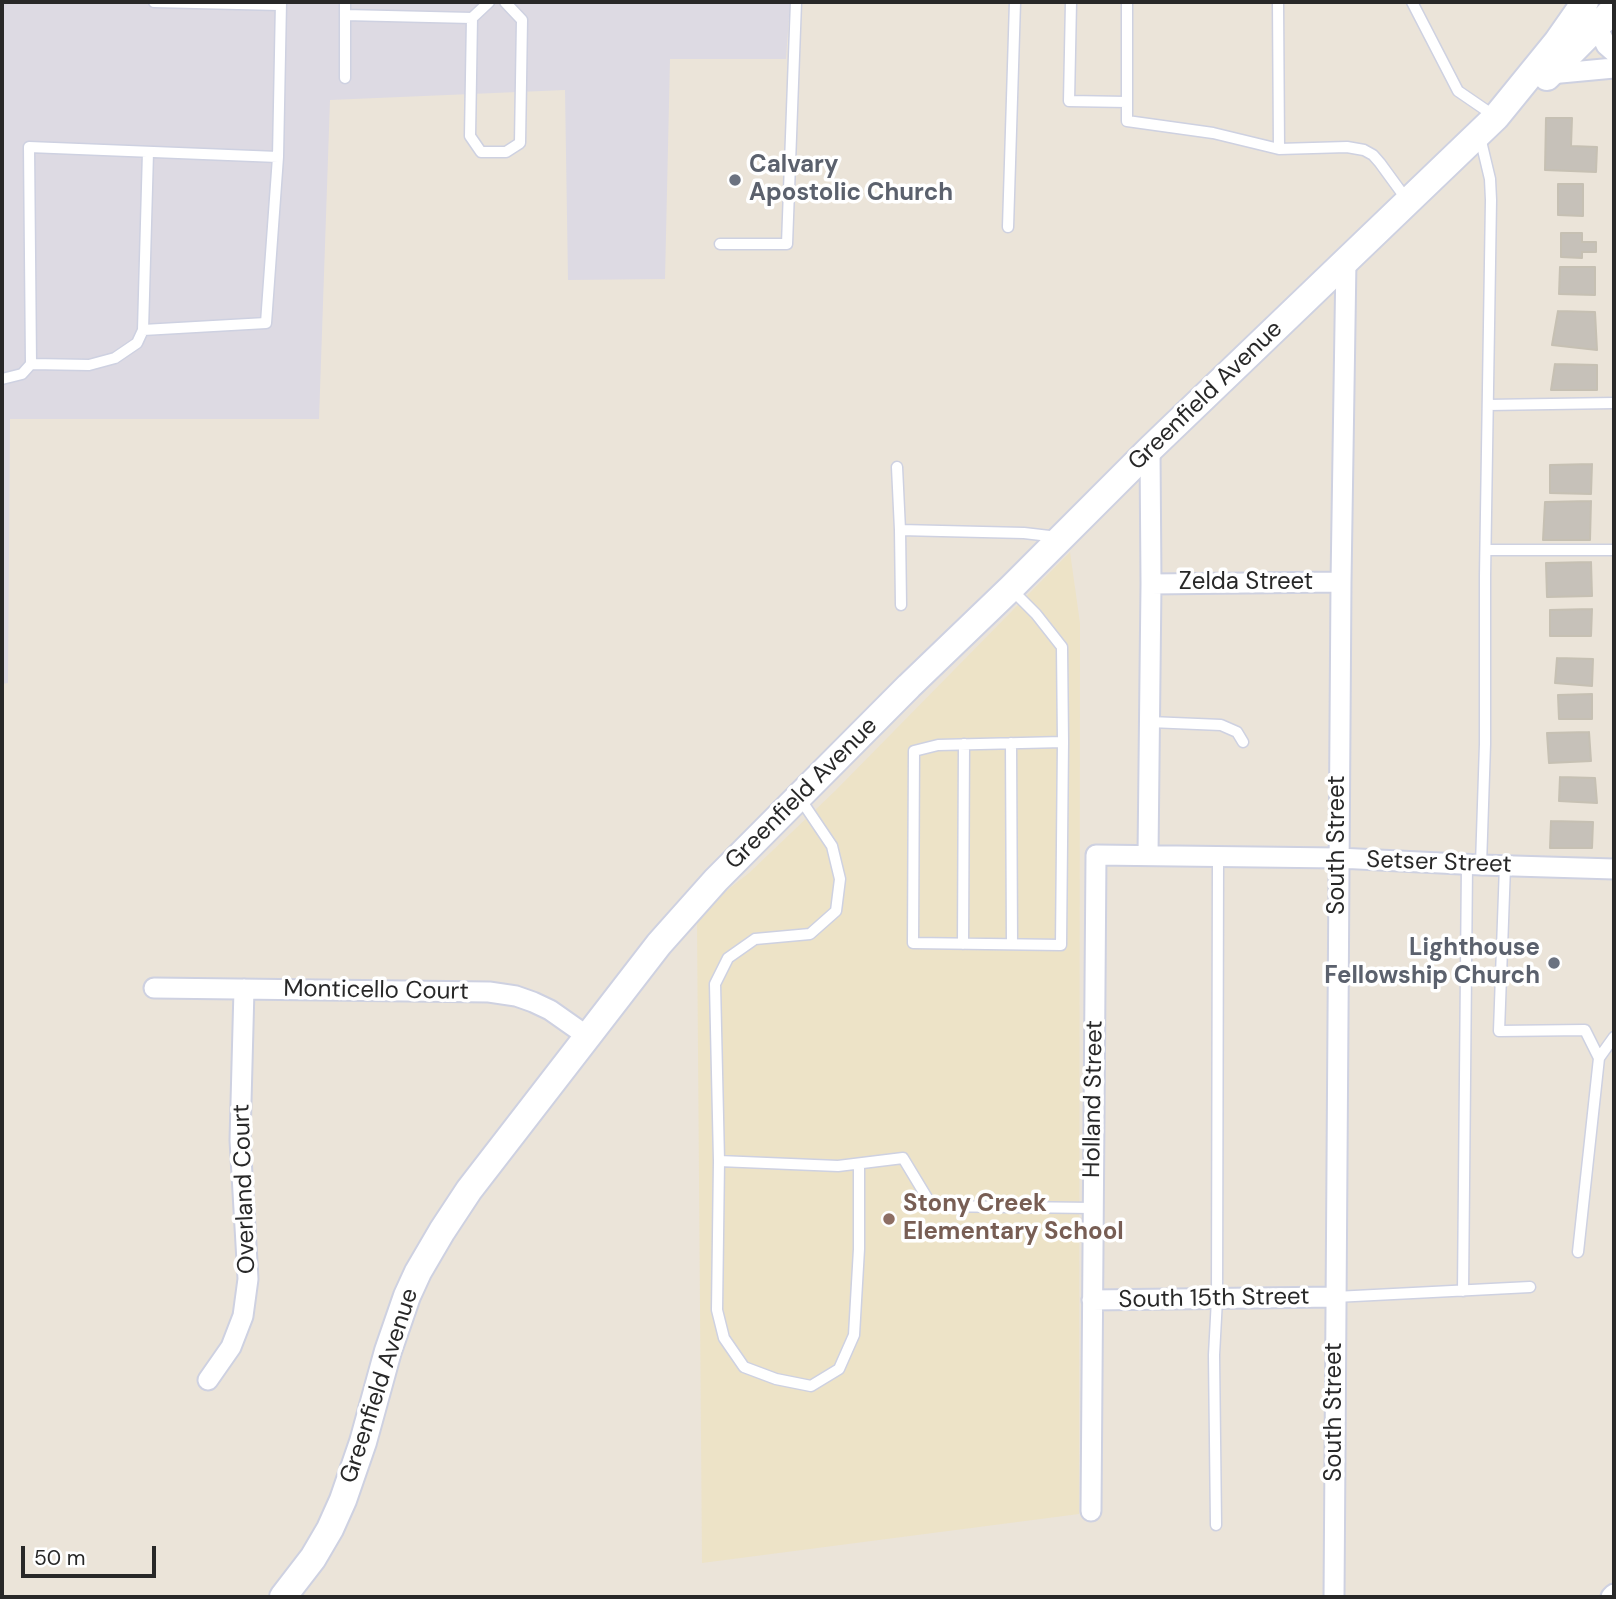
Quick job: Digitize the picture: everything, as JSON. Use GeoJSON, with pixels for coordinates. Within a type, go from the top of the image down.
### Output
{"type":"FeatureCollection","features":[{"type":"Feature","properties":{"kind":"main road","name":"Greenfield Avenue"},"geometry":{"type":"LineString","coordinates":[[283,1597],[313,1558],[330,1530],[343,1500],[363,1442],[388,1351],[418,1272],[469,1190],[659,944],[716,880],[909,686],[1150,449],[1487,125],[1557,42],[1585,2]]}},
{"type":"Feature","properties":{"kind":"main road","name":"Greenfield Avenue"},"geometry":{"type":"LineString","coordinates":[[1487,125],[1535,89],[1606,18]]}},
{"type":"Feature","properties":{"kind":"street"},"geometry":{"type":"LineString","coordinates":[[1606,18],[1606,45],[1614,52]]}},
{"type":"Feature","properties":{"kind":"street"},"geometry":{"type":"LineString","coordinates":[[1550,74],[1614,68]]}},
{"type":"Feature","properties":{"kind":"street","name":"South Street"},"geometry":{"type":"LineString","coordinates":[[1334,1597],[1340,582],[1346,261]]}},
{"type":"Feature","properties":{"kind":"street"},"geometry":{"type":"LineString","coordinates":[[1148,855],[1150,449]]}},
{"type":"Feature","properties":{"kind":"street","name":"Zelda Street"},"geometry":{"type":"LineString","coordinates":[[1151,584],[1340,582]]}},
{"type":"Feature","properties":{"kind":"street","name":"Setser Street"},"geometry":{"type":"LineString","coordinates":[[1096,855],[1338,858],[1614,869]]}},
{"type":"Feature","properties":{"kind":"street","name":"Holland Street"},"geometry":{"type":"LineString","coordinates":[[1091,1511],[1096,855]]}},
{"type":"Feature","properties":{"kind":"street","name":"Monticello Court"},"geometry":{"type":"LineString","coordinates":[[154,988],[489,992],[533,1002],[550,1010],[587,1036]]}},
{"type":"Feature","properties":{"kind":"street","name":"Overland Court"},"geometry":{"type":"LineString","coordinates":[[208,1380],[231,1348],[243,1316],[248,1279],[240,1140],[244,989]]}},
{"type":"Feature","properties":{"kind":"street","name":"South 15th Street"},"geometry":{"type":"LineString","coordinates":[[1092,1300],[1335,1297]]}},
{"type":"Feature","properties":{"kind":"lane"},"geometry":{"type":"LineString","coordinates":[[143,330],[266,323],[278,157],[281,3],[154,2]]}},
{"type":"Feature","properties":{"kind":"lane"},"geometry":{"type":"LineString","coordinates":[[345,2],[345,78]]}},
{"type":"Feature","properties":{"kind":"lane"},"geometry":{"type":"LineString","coordinates":[[345,15],[472,18],[489,2]]}},
{"type":"Feature","properties":{"kind":"lane"},"geometry":{"type":"LineString","coordinates":[[472,18],[470,136],[481,152],[506,152],[520,144],[522,20],[505,2]]}},
{"type":"Feature","properties":{"kind":"lane"},"geometry":{"type":"LineString","coordinates":[[720,244],[786,244],[796,2]]}},
{"type":"Feature","properties":{"kind":"lane"},"geometry":{"type":"LineString","coordinates":[[1008,227],[1015,2]]}},
{"type":"Feature","properties":{"kind":"lane"},"geometry":{"type":"LineString","coordinates":[[1071,2],[1069,101],[1127,102]]}},
{"type":"Feature","properties":{"kind":"lane"},"geometry":{"type":"LineString","coordinates":[[1126,2],[1127,121],[1213,134],[1279,149],[1347,147],[1364,150],[1380,163],[1408,201]]}},
{"type":"Feature","properties":{"kind":"lane"},"geometry":{"type":"LineString","coordinates":[[1278,2],[1279,149]]}},
{"type":"Feature","properties":{"kind":"lane"},"geometry":{"type":"LineString","coordinates":[[1412,2],[1458,91],[1487,125],[1491,190],[1485,744],[1474,865],[1464,1291]]}},
{"type":"Feature","properties":{"kind":"lane"},"geometry":{"type":"LineString","coordinates":[[2,379],[22,374],[31,364],[29,147],[278,157]]}},
{"type":"Feature","properties":{"kind":"lane"},"geometry":{"type":"LineString","coordinates":[[31,364],[89,365],[115,358],[137,343],[143,330],[148,152]]}},
{"type":"Feature","properties":{"kind":"lane"},"geometry":{"type":"LineString","coordinates":[[1488,405],[1614,403]]}},
{"type":"Feature","properties":{"kind":"lane"},"geometry":{"type":"LineString","coordinates":[[897,467],[901,606]]}},
{"type":"Feature","properties":{"kind":"lane"},"geometry":{"type":"LineString","coordinates":[[900,530],[1024,533],[1062,537]]}},
{"type":"Feature","properties":{"kind":"lane"},"geometry":{"type":"LineString","coordinates":[[1486,550],[1614,550]]}},
{"type":"Feature","properties":{"kind":"lane"},"geometry":{"type":"LineString","coordinates":[[1011,588],[1036,614],[1062,648],[1063,742],[1061,945],[913,943],[914,751],[938,745],[1063,742]]}},
{"type":"Feature","properties":{"kind":"lane"},"geometry":{"type":"LineString","coordinates":[[1150,722],[1221,725],[1237,732],[1243,742]]}},
{"type":"Feature","properties":{"kind":"lane"},"geometry":{"type":"LineString","coordinates":[[1011,743],[1012,944]]}},
{"type":"Feature","properties":{"kind":"lane"},"geometry":{"type":"LineString","coordinates":[[963,944],[964,744]]}},
{"type":"Feature","properties":{"kind":"lane"},"geometry":{"type":"LineString","coordinates":[[799,797],[832,846],[840,879],[836,911],[810,934],[755,939],[728,958],[715,984],[719,1161],[717,1310],[724,1338],[744,1367],[776,1379],[811,1386],[839,1369],[854,1335],[859,1249],[859,1164]]}},
{"type":"Feature","properties":{"kind":"lane"},"geometry":{"type":"LineString","coordinates":[[1216,1525],[1214,1355],[1217,1299],[1218,856]]}},
{"type":"Feature","properties":{"kind":"lane"},"geometry":{"type":"LineString","coordinates":[[1505,866],[1500,1031],[1585,1030],[1600,1058]]}},
{"type":"Feature","properties":{"kind":"lane"},"geometry":{"type":"LineString","coordinates":[[1577,1252],[1600,1058],[1614,1037]]}},
{"type":"Feature","properties":{"kind":"lane"},"geometry":{"type":"LineString","coordinates":[[719,1161],[838,1167],[903,1158],[932,1206],[1093,1208]]}},
{"type":"Feature","properties":{"kind":"lane"},"geometry":{"type":"LineString","coordinates":[[1335,1297],[1530,1287]]}},
{"type":"Feature","properties":{"kind":"shaded area"},"geometry":{"type":"Polygon","coordinates":[[[2,2],[790,2],[786,59],[670,59],[665,279],[568,280],[565,90],[330,100],[319,419],[10,419],[8,683],[2,684],[2,2]]]}},
{"type":"Feature","properties":{"kind":"shaded area","name":"Stony Creek Elementary School"},"geometry":{"type":"Polygon","coordinates":[[[1070,552],[1080,623],[1079,1514],[702,1563],[697,923],[712,902],[749,873],[835,791],[1070,552]]]}},
{"type":"Feature","properties":{"kind":"building"},"geometry":{"type":"Polygon","coordinates":[[[1546,118],[1572,118],[1571,146],[1597,147],[1596,172],[1545,170],[1546,118]]]}},
{"type":"Feature","properties":{"kind":"building"},"geometry":{"type":"Polygon","coordinates":[[[1558,184],[1583,184],[1583,216],[1558,215],[1558,184]]]}},
{"type":"Feature","properties":{"kind":"building"},"geometry":{"type":"Polygon","coordinates":[[[1561,233],[1582,233],[1582,242],[1596,242],[1596,252],[1582,252],[1582,258],[1561,257],[1561,233]]]}},
{"type":"Feature","properties":{"kind":"building"},"geometry":{"type":"Polygon","coordinates":[[[1560,267],[1595,267],[1595,295],[1559,294],[1560,267]]]}},
{"type":"Feature","properties":{"kind":"building"},"geometry":{"type":"Polygon","coordinates":[[[1558,311],[1595,312],[1597,350],[1552,345],[1558,311]]]}},
{"type":"Feature","properties":{"kind":"building"},"geometry":{"type":"Polygon","coordinates":[[[1555,364],[1597,365],[1597,390],[1551,390],[1555,364]]]}},
{"type":"Feature","properties":{"kind":"building"},"geometry":{"type":"Polygon","coordinates":[[[1592,464],[1591,494],[1550,493],[1550,465],[1592,464]]]}},
{"type":"Feature","properties":{"kind":"building"},"geometry":{"type":"Polygon","coordinates":[[[1591,501],[1590,540],[1543,540],[1545,502],[1591,501]]]}},
{"type":"Feature","properties":{"kind":"building"},"geometry":{"type":"Polygon","coordinates":[[[1591,562],[1592,596],[1547,597],[1546,563],[1591,562]]]}},
{"type":"Feature","properties":{"kind":"building"},"geometry":{"type":"Polygon","coordinates":[[[1592,609],[1591,636],[1550,636],[1550,610],[1592,609]]]}},
{"type":"Feature","properties":{"kind":"building"},"geometry":{"type":"Polygon","coordinates":[[[1557,658],[1593,659],[1592,686],[1555,683],[1557,658]]]}},
{"type":"Feature","properties":{"kind":"building"},"geometry":{"type":"Polygon","coordinates":[[[1592,694],[1592,719],[1559,719],[1558,695],[1592,694]]]}},
{"type":"Feature","properties":{"kind":"building"},"geometry":{"type":"Polygon","coordinates":[[[1589,732],[1591,761],[1549,763],[1547,733],[1589,732]]]}},
{"type":"Feature","properties":{"kind":"building"},"geometry":{"type":"Polygon","coordinates":[[[1560,777],[1595,778],[1597,803],[1559,801],[1560,777]]]}},
{"type":"Feature","properties":{"kind":"building"},"geometry":{"type":"Polygon","coordinates":[[[1551,821],[1593,822],[1592,848],[1550,848],[1551,821]]]}},
{"type":"Feature","properties":{"kind":"place","name":"Calvary Apostolic Church"},"geometry":{"type":"Point","coordinates":[735,180]}},
{"type":"Feature","properties":{"kind":"place","name":"Lighthouse Fellowship Church"},"geometry":{"type":"Point","coordinates":[1554,963]}},
{"type":"Feature","properties":{"kind":"place","name":"Stony Creek Elementary School"},"geometry":{"type":"Point","coordinates":[889,1219]}}]}
